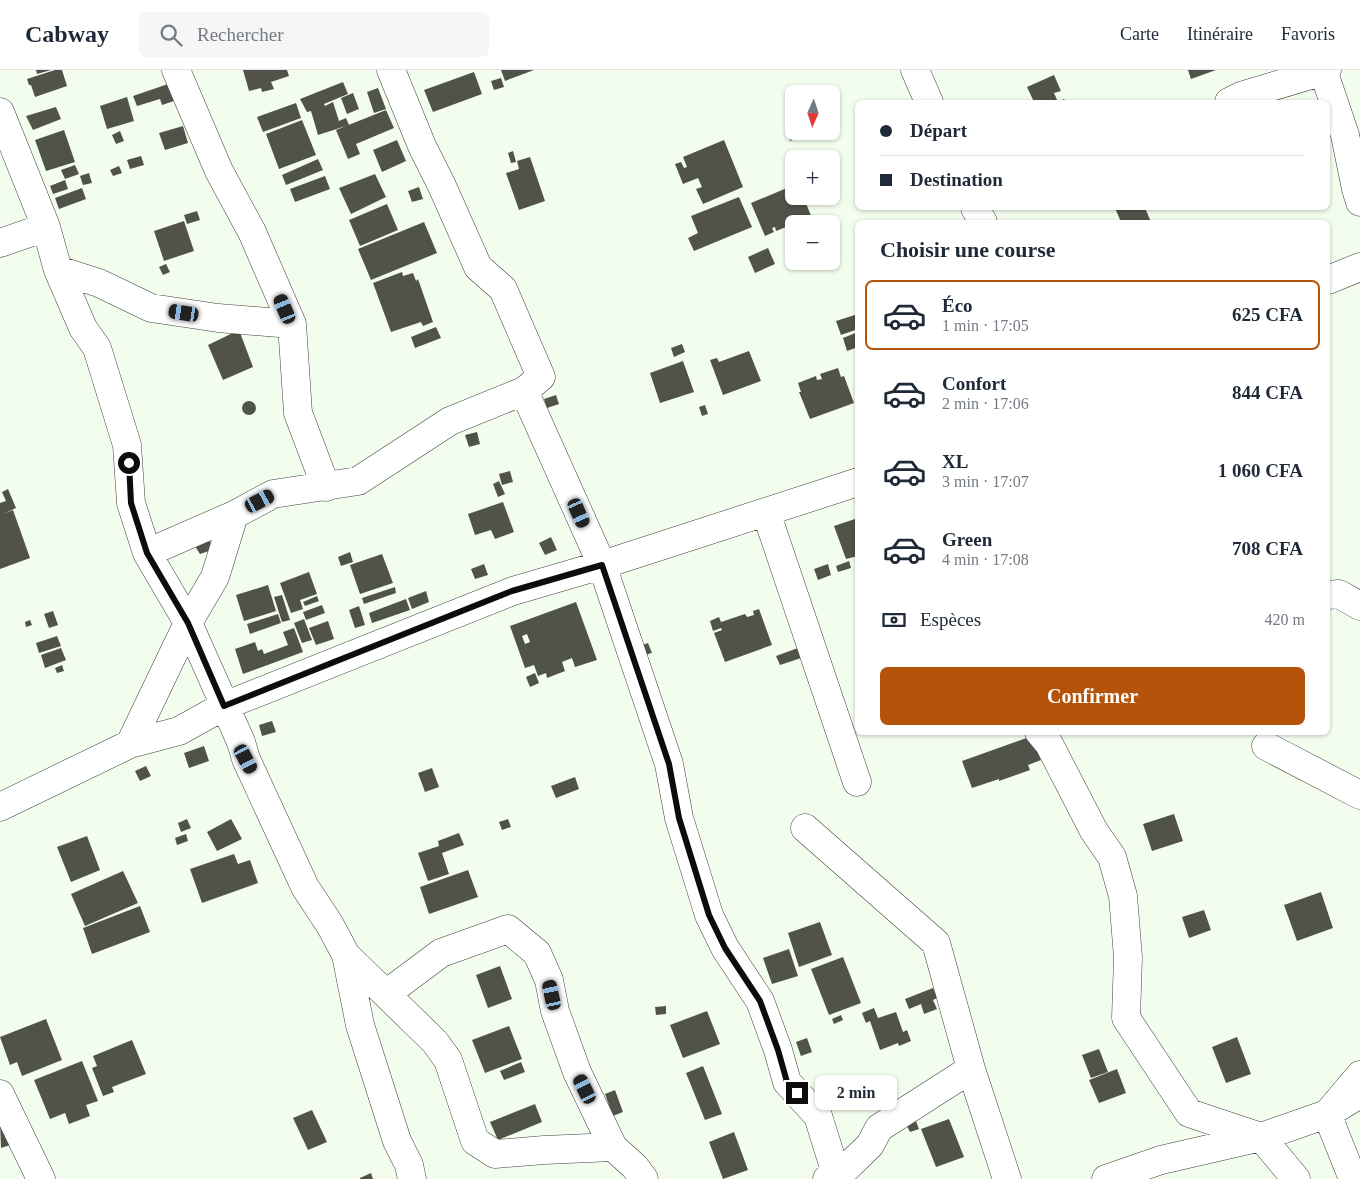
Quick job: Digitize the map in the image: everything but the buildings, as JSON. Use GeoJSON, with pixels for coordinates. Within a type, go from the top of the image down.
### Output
{"type":"FeatureCollection","features":[{"type":"Feature","properties":{"kind":"street"},"geometry":{"type":"LineString","coordinates":[[176,70],[219,171],[252,232],[292,324],[298,413],[326,487]]}},
{"type":"Feature","properties":{"kind":"street"},"geometry":{"type":"LineString","coordinates":[[147,553],[234,515],[272,494],[358,481],[450,421],[524,391],[541,377],[503,289],[478,267],[422,146],[391,70]]}},
{"type":"Feature","properties":{"kind":"street"},"geometry":{"type":"LineString","coordinates":[[915,70],[928,100]]}},
{"type":"Feature","properties":{"kind":"street"},"geometry":{"type":"LineString","coordinates":[[1235,99],[1250,70]]}},
{"type":"Feature","properties":{"kind":"street"},"geometry":{"type":"LineString","coordinates":[[1235,99],[1324,70],[1345,136],[1360,202]]}},
{"type":"Feature","properties":{"kind":"street"},"geometry":{"type":"LineString","coordinates":[[0,112],[46,227],[58,270],[83,328],[97,348],[128,445],[131,503],[147,553],[188,623],[241,742],[246,759],[305,887],[346,954],[435,1042],[448,1060],[475,1141],[494,1154],[613,1147]]}},
{"type":"Feature","properties":{"kind":"street"},"geometry":{"type":"LineString","coordinates":[[0,243],[46,227]]}},
{"type":"Feature","properties":{"kind":"street"},"geometry":{"type":"LineString","coordinates":[[1330,279],[1360,267]]}},
{"type":"Feature","properties":{"kind":"street"},"geometry":{"type":"LineString","coordinates":[[58,270],[99,283],[151,308],[218,318],[292,324]]}},
{"type":"Feature","properties":{"kind":"street"},"geometry":{"type":"LineString","coordinates":[[524,391],[602,565],[669,764],[679,818],[709,915],[725,948],[760,1001],[778,1050],[787,1082],[818,1116],[832,1178],[870,1146],[879,1128],[971,1069]]}},
{"type":"Feature","properties":{"kind":"street"},"geometry":{"type":"LineString","coordinates":[[0,807],[130,744],[179,731],[224,706],[512,591],[602,565],[855,483]]}},
{"type":"Feature","properties":{"kind":"street"},"geometry":{"type":"LineString","coordinates":[[766,512],[857,782]]}},
{"type":"Feature","properties":{"kind":"street"},"geometry":{"type":"LineString","coordinates":[[130,744],[188,623],[215,577],[234,515]]}},
{"type":"Feature","properties":{"kind":"street"},"geometry":{"type":"LineString","coordinates":[[1330,595],[1338,594],[1360,606]]}},
{"type":"Feature","properties":{"kind":"street"},"geometry":{"type":"LineString","coordinates":[[1042,735],[1049,744],[1094,831],[1112,857],[1123,896],[1127,939],[1126,1018],[1189,1113],[1261,1137],[1296,1179]]}},
{"type":"Feature","properties":{"kind":"street"},"geometry":{"type":"LineString","coordinates":[[1266,746],[1360,795]]}},
{"type":"Feature","properties":{"kind":"street"},"geometry":{"type":"LineString","coordinates":[[805,828],[936,943],[971,1069],[1007,1179]]}},
{"type":"Feature","properties":{"kind":"street"},"geometry":{"type":"LineString","coordinates":[[386,994],[441,953],[508,929],[537,953],[548,980],[555,1011],[577,1072],[613,1147],[635,1167],[644,1179]]}},
{"type":"Feature","properties":{"kind":"street"},"geometry":{"type":"LineString","coordinates":[[346,954],[360,1025],[397,1141],[409,1165],[412,1179]]}},
{"type":"Feature","properties":{"kind":"street"},"geometry":{"type":"LineString","coordinates":[[1327,1114],[1360,1075]]}},
{"type":"Feature","properties":{"kind":"street"},"geometry":{"type":"LineString","coordinates":[[0,1094],[41,1179]]}},
{"type":"Feature","properties":{"kind":"street"},"geometry":{"type":"LineString","coordinates":[[1106,1179],[1161,1160],[1261,1137],[1327,1114],[1360,1094]]}},
{"type":"Feature","properties":{"kind":"street"},"geometry":{"type":"LineString","coordinates":[[1327,1114],[1353,1179]]}},
{"type":"Feature","properties":{"kind":"route"},"geometry":{"type":"LineString","coordinates":[[129,463],[131,503],[147,553],[188,623],[224,706],[512,591],[602,565],[669,764],[679,818],[709,915],[725,948],[760,1001],[778,1050],[787,1082],[797,1093]]}}]}
